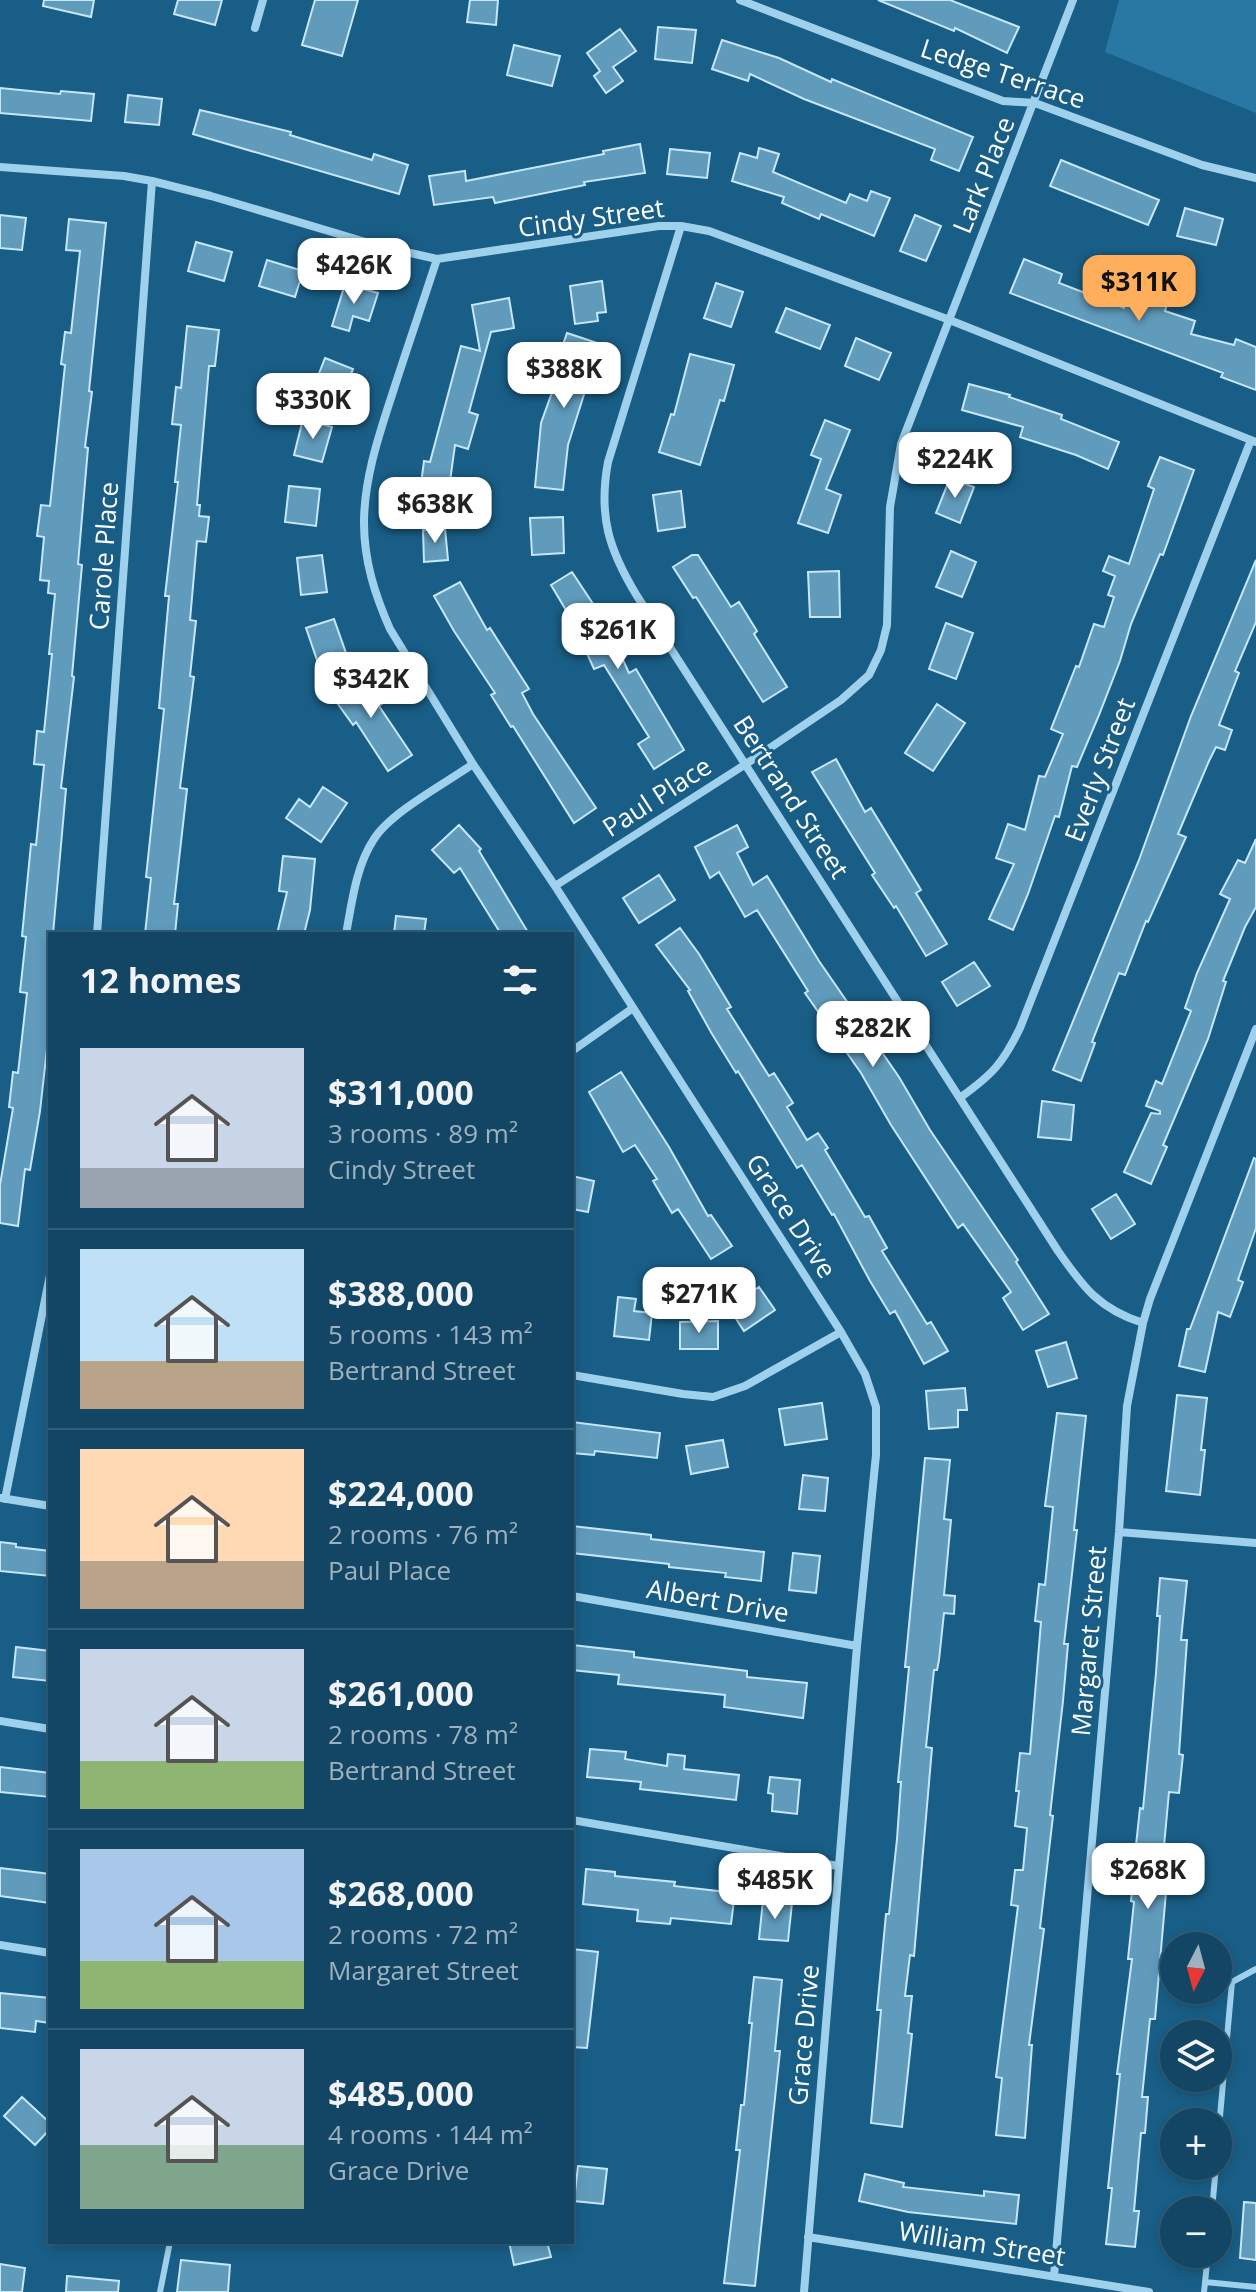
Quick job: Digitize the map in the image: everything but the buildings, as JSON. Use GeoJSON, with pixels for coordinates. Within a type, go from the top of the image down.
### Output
{"type":"FeatureCollection","features":[{"type":"Feature","properties":{"kind":"street"},"geometry":{"type":"LineString","coordinates":[[255,28],[263,0]]}},
{"type":"Feature","properties":{"kind":"street","name":"Ledge Terrace"},"geometry":{"type":"LineString","coordinates":[[740,0],[1003,101],[1035,103],[1202,165],[1256,178]]}},
{"type":"Feature","properties":{"kind":"street","name":"Lark Place"},"geometry":{"type":"LineString","coordinates":[[947,319],[1035,103],[1073,0]]}},
{"type":"Feature","properties":{"kind":"street","name":"Cindy Street"},"geometry":{"type":"LineString","coordinates":[[0,167],[105,174],[152,181],[379,246],[437,259],[629,230],[681,226],[709,231],[947,319],[1253,441]]}},
{"type":"Feature","properties":{"kind":"street","name":"Carole Place"},"geometry":{"type":"LineString","coordinates":[[97,932],[152,181]]}},
{"type":"Feature","properties":{"kind":"street","name":"Bertrand Street"},"geometry":{"type":"LineString","coordinates":[[681,226],[608,462],[604,496],[606,527],[613,553],[1080,1283],[1106,1307],[1123,1317],[1143,1323]]}},
{"type":"Feature","properties":{"kind":"street","name":"Grace Drive"},"geometry":{"type":"LineString","coordinates":[[437,259],[376,447],[366,496],[365,546],[374,590],[390,629],[473,764],[555,886],[841,1332],[865,1374],[876,1407],[876,1455],[838,1866],[804,2292]]}},
{"type":"Feature","properties":{"kind":"street","name":"Paul Place"},"geometry":{"type":"LineString","coordinates":[[555,886],[746,764],[841,700],[869,675],[881,650],[887,625],[890,507],[894,474],[905,429],[947,319]]}},
{"type":"Feature","properties":{"kind":"street","name":"Everly Street"},"geometry":{"type":"LineString","coordinates":[[961,1097],[987,1078],[1006,1057],[1020,1028],[1253,441]]}},
{"type":"Feature","properties":{"kind":"street"},"geometry":{"type":"LineString","coordinates":[[346,932],[360,868],[375,835],[405,810],[473,764]]}},
{"type":"Feature","properties":{"kind":"street"},"geometry":{"type":"LineString","coordinates":[[574,1050],[633,1008]]}},
{"type":"Feature","properties":{"kind":"street","name":"Margaret Street"},"geometry":{"type":"LineString","coordinates":[[1054,2276],[1119,1532],[1127,1406],[1143,1323],[1256,1029]]}},
{"type":"Feature","properties":{"kind":"street"},"geometry":{"type":"LineString","coordinates":[[48,1284],[2,1498],[48,1506]]}},
{"type":"Feature","properties":{"kind":"street"},"geometry":{"type":"LineString","coordinates":[[574,1375],[713,1397],[745,1386],[841,1332]]}},
{"type":"Feature","properties":{"kind":"street"},"geometry":{"type":"LineString","coordinates":[[1119,1532],[1256,1543]]}},
{"type":"Feature","properties":{"kind":"street","name":"Albert Drive"},"geometry":{"type":"LineString","coordinates":[[574,1596],[857,1646]]}},
{"type":"Feature","properties":{"kind":"street"},"geometry":{"type":"LineString","coordinates":[[0,1721],[48,1729]]}},
{"type":"Feature","properties":{"kind":"street"},"geometry":{"type":"LineString","coordinates":[[574,1820],[838,1866]]}},
{"type":"Feature","properties":{"kind":"street"},"geometry":{"type":"LineString","coordinates":[[0,1945],[48,1953]]}},
{"type":"Feature","properties":{"kind":"street","name":"William Street"},"geometry":{"type":"LineString","coordinates":[[808,2237],[1149,2292]]}},
{"type":"Feature","properties":{"kind":"lane"},"geometry":{"type":"LineString","coordinates":[[1221,2108],[1232,1982],[1256,1969]]}},
{"type":"Feature","properties":{"kind":"lane"},"geometry":{"type":"LineString","coordinates":[[160,2292],[170,2244]]}},
{"type":"Feature","properties":{"kind":"lane"},"geometry":{"type":"LineString","coordinates":[[1204,2292],[1206,2268]]}},
{"type":"Feature","properties":{"kind":"lane"},"geometry":{"type":"LineString","coordinates":[[1205,2282],[1256,2287]]}},
{"type":"Feature","properties":{"kind":"shaded area"},"geometry":{"type":"Polygon","coordinates":[[[1119,0],[1256,0],[1256,113],[1105,52],[1119,0]]]}}]}
